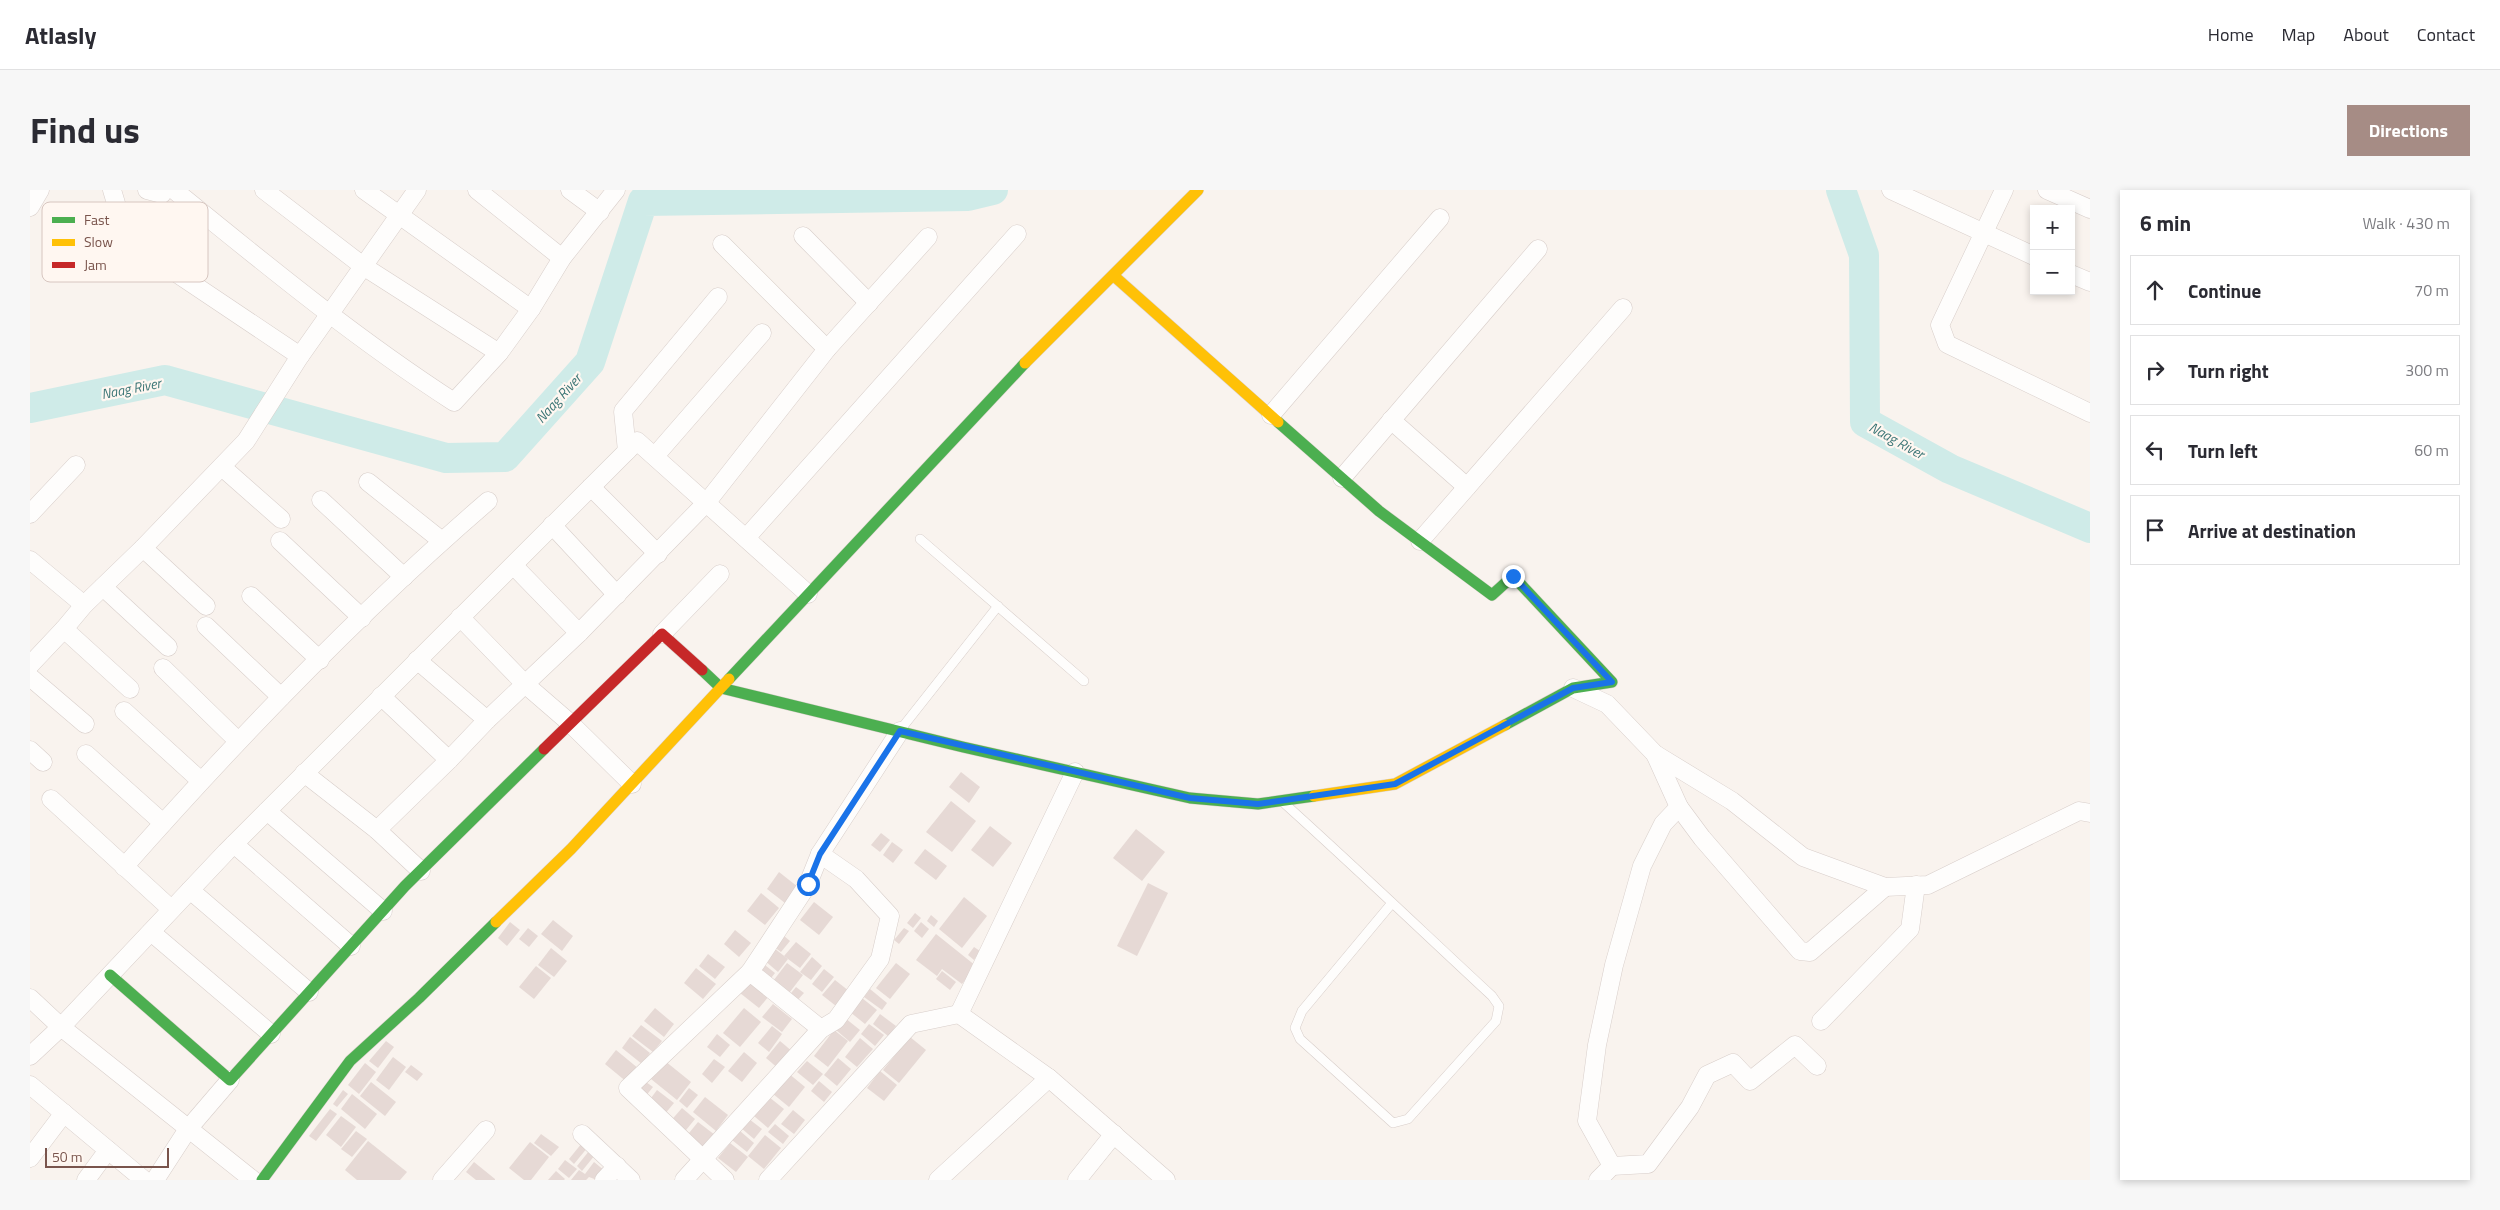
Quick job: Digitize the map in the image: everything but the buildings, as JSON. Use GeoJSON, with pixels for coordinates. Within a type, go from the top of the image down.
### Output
{"type":"FeatureCollection","features":[{"type":"Feature","properties":{"kind":"street"},"geometry":{"type":"LineString","coordinates":[[30,207],[40,190]]}},
{"type":"Feature","properties":{"kind":"street"},"geometry":{"type":"LineString","coordinates":[[112,190],[116,202]]}},
{"type":"Feature","properties":{"kind":"street"},"geometry":{"type":"LineString","coordinates":[[147,190],[162,194],[164,190]]}},
{"type":"Feature","properties":{"kind":"street"},"geometry":{"type":"LineString","coordinates":[[174,190],[189,202]]}},
{"type":"Feature","properties":{"kind":"street"},"geometry":{"type":"LineString","coordinates":[[264,190],[363,266],[499,353]]}},
{"type":"Feature","properties":{"kind":"street"},"geometry":{"type":"LineString","coordinates":[[364,190],[530,309]]}},
{"type":"Feature","properties":{"kind":"street"},"geometry":{"type":"LineString","coordinates":[[30,665],[84,605],[143,548],[246,441],[300,356],[417,190]]}},
{"type":"Feature","properties":{"kind":"street"},"geometry":{"type":"LineString","coordinates":[[477,190],[562,258]]}},
{"type":"Feature","properties":{"kind":"street"},"geometry":{"type":"LineString","coordinates":[[570,190],[600,212]]}},
{"type":"Feature","properties":{"kind":"street"},"geometry":{"type":"LineString","coordinates":[[208,218],[328,316],[399,367],[454,402],[499,353],[530,309],[562,258],[616,190]]}},
{"type":"Feature","properties":{"kind":"street"},"geometry":{"type":"LineString","coordinates":[[262,1180],[350,1061],[419,998],[571,849],[1003,385],[1198,190]]}},
{"type":"Feature","properties":{"kind":"street"},"geometry":{"type":"LineString","coordinates":[[1891,190],[2030,254]]}},
{"type":"Feature","properties":{"kind":"street"},"geometry":{"type":"LineString","coordinates":[[2004,190],[1940,325],[1947,344],[2090,413]]}},
{"type":"Feature","properties":{"kind":"street"},"geometry":{"type":"LineString","coordinates":[[2047,190],[2090,210]]}},
{"type":"Feature","properties":{"kind":"street"},"geometry":{"type":"LineString","coordinates":[[1271,415],[1440,218]]}},
{"type":"Feature","properties":{"kind":"street"},"geometry":{"type":"LineString","coordinates":[[746,538],[1017,234]]}},
{"type":"Feature","properties":{"kind":"street"},"geometry":{"type":"LineString","coordinates":[[803,236],[869,303]]}},
{"type":"Feature","properties":{"kind":"street"},"geometry":{"type":"LineString","coordinates":[[377,830],[487,720],[579,633],[707,502],[827,349],[928,237]]}},
{"type":"Feature","properties":{"kind":"street"},"geometry":{"type":"LineString","coordinates":[[722,244],[827,349]]}},
{"type":"Feature","properties":{"kind":"street"},"geometry":{"type":"LineString","coordinates":[[1342,478],[1538,249]]}},
{"type":"Feature","properties":{"kind":"street"},"geometry":{"type":"LineString","coordinates":[[662,634],[721,688],[1190,798],[1258,804],[1283,802],[1395,784],[1573,688],[1612,682],[1513,576],[1492,595],[1379,511],[1114,276]]}},
{"type":"Feature","properties":{"kind":"street"},"geometry":{"type":"LineString","coordinates":[[2075,276],[2090,282]]}},
{"type":"Feature","properties":{"kind":"street"},"geometry":{"type":"LineString","coordinates":[[190,282],[300,356]]}},
{"type":"Feature","properties":{"kind":"street"},"geometry":{"type":"LineString","coordinates":[[627,451],[623,411],[718,297]]}},
{"type":"Feature","properties":{"kind":"street"},"geometry":{"type":"LineString","coordinates":[[1420,541],[1623,308]]}},
{"type":"Feature","properties":{"kind":"street"},"geometry":{"type":"LineString","coordinates":[[655,456],[762,333]]}},
{"type":"Feature","properties":{"kind":"street"},"geometry":{"type":"LineString","coordinates":[[1391,420],[1467,487]]}},
{"type":"Feature","properties":{"kind":"street"},"geometry":{"type":"LineString","coordinates":[[30,1056],[61,1028],[171,909],[304,773],[460,617],[514,566],[552,525],[637,441],[808,594]]}},
{"type":"Feature","properties":{"kind":"street"},"geometry":{"type":"LineString","coordinates":[[30,514],[76,465]]}},
{"type":"Feature","properties":{"kind":"street"},"geometry":{"type":"LineString","coordinates":[[222,466],[281,520]]}},
{"type":"Feature","properties":{"kind":"street"},"geometry":{"type":"LineString","coordinates":[[368,482],[442,541]]}},
{"type":"Feature","properties":{"kind":"street"},"geometry":{"type":"LineString","coordinates":[[591,487],[658,554]]}},
{"type":"Feature","properties":{"kind":"street"},"geometry":{"type":"LineString","coordinates":[[321,500],[404,577]]}},
{"type":"Feature","properties":{"kind":"street"},"geometry":{"type":"LineString","coordinates":[[124,867],[238,740],[404,577],[488,501]]}},
{"type":"Feature","properties":{"kind":"street"},"geometry":{"type":"LineString","coordinates":[[552,525],[617,595]]}},
{"type":"Feature","properties":{"kind":"street"},"geometry":{"type":"LineString","coordinates":[[280,541],[362,618]]}},
{"type":"Feature","properties":{"kind":"street"},"geometry":{"type":"LineString","coordinates":[[143,548],[206,606]]}},
{"type":"Feature","properties":{"kind":"street"},"geometry":{"type":"LineString","coordinates":[[30,560],[84,605]]}},
{"type":"Feature","properties":{"kind":"street"},"geometry":{"type":"LineString","coordinates":[[514,566],[579,633]]}},
{"type":"Feature","properties":{"kind":"street"},"geometry":{"type":"LineString","coordinates":[[155,1180],[188,1129],[383,911],[720,574]]}},
{"type":"Feature","properties":{"kind":"street"},"geometry":{"type":"LineString","coordinates":[[103,587],[168,647]]}},
{"type":"Feature","properties":{"kind":"street"},"geometry":{"type":"LineString","coordinates":[[251,596],[320,660]]}},
{"type":"Feature","properties":{"kind":"street"},"geometry":{"type":"LineString","coordinates":[[460,617],[526,685],[570,723],[632,784]]}},
{"type":"Feature","properties":{"kind":"street"},"geometry":{"type":"LineString","coordinates":[[206,626],[281,697]]}},
{"type":"Feature","properties":{"kind":"street"},"geometry":{"type":"LineString","coordinates":[[64,629],[130,689]]}},
{"type":"Feature","properties":{"kind":"street"},"geometry":{"type":"LineString","coordinates":[[417,660],[487,720]]}},
{"type":"Feature","properties":{"kind":"street"},"geometry":{"type":"LineString","coordinates":[[163,668],[238,740]]}},
{"type":"Feature","properties":{"kind":"street"},"geometry":{"type":"LineString","coordinates":[[30,677],[85,724]]}},
{"type":"Feature","properties":{"kind":"street"},"geometry":{"type":"LineString","coordinates":[[1573,688],[1607,704],[1655,754],[1732,801],[1803,857],[1885,887],[1928,885],[2079,811],[2090,813]]}},
{"type":"Feature","properties":{"kind":"street"},"geometry":{"type":"LineString","coordinates":[[381,696],[448,760]]}},
{"type":"Feature","properties":{"kind":"street"},"geometry":{"type":"LineString","coordinates":[[124,711],[201,781]]}},
{"type":"Feature","properties":{"kind":"street"},"geometry":{"type":"LineString","coordinates":[[725,1180],[628,1088],[750,972],[808,884],[820,854],[900,731]]}},
{"type":"Feature","properties":{"kind":"street"},"geometry":{"type":"LineString","coordinates":[[86,754],[163,823]]}},
{"type":"Feature","properties":{"kind":"street"},"geometry":{"type":"LineString","coordinates":[[1655,754],[1678,807],[1702,838],[1800,951],[1810,952],[1885,887]]}},
{"type":"Feature","properties":{"kind":"street"},"geometry":{"type":"LineString","coordinates":[[959,1014],[1075,772]]}},
{"type":"Feature","properties":{"kind":"street"},"geometry":{"type":"LineString","coordinates":[[304,773],[377,830],[421,871]]}},
{"type":"Feature","properties":{"kind":"street"},"geometry":{"type":"LineString","coordinates":[[51,799],[171,909]]}},
{"type":"Feature","properties":{"kind":"street"},"geometry":{"type":"LineString","coordinates":[[1612,1166],[1587,1121],[1597,1046],[1614,965],[1642,866],[1663,824],[1678,807]]}},
{"type":"Feature","properties":{"kind":"street"},"geometry":{"type":"LineString","coordinates":[[267,811],[383,911]]}},
{"type":"Feature","properties":{"kind":"street"},"geometry":{"type":"LineString","coordinates":[[234,844],[351,946]]}},
{"type":"Feature","properties":{"kind":"street"},"geometry":{"type":"LineString","coordinates":[[684,1180],[821,1029],[836,1020],[880,959],[890,916],[856,879],[820,854]]}},
{"type":"Feature","properties":{"kind":"street"},"geometry":{"type":"LineString","coordinates":[[1821,1021],[1910,930],[1916,885]]}},
{"type":"Feature","properties":{"kind":"street"},"geometry":{"type":"LineString","coordinates":[[190,890],[309,992]]}},
{"type":"Feature","properties":{"kind":"street"},"geometry":{"type":"LineString","coordinates":[[151,932],[271,1034]]}},
{"type":"Feature","properties":{"kind":"street"},"geometry":{"type":"LineString","coordinates":[[750,972],[821,1029]]}},
{"type":"Feature","properties":{"kind":"street"},"geometry":{"type":"LineString","coordinates":[[110,975],[230,1080]]}},
{"type":"Feature","properties":{"kind":"street"},"geometry":{"type":"LineString","coordinates":[[30,998],[61,1028],[253,1180]]}},
{"type":"Feature","properties":{"kind":"street"},"geometry":{"type":"LineString","coordinates":[[768,1180],[911,1024],[959,1014],[1049,1078],[1166,1180]]}},
{"type":"Feature","properties":{"kind":"street"},"geometry":{"type":"LineString","coordinates":[[1598,1180],[1612,1166],[1648,1164],[1690,1107],[1707,1075],[1733,1063],[1750,1081],[1794,1046],[1817,1066]]}},
{"type":"Feature","properties":{"kind":"street"},"geometry":{"type":"LineString","coordinates":[[938,1180],[1049,1078]]}},
{"type":"Feature","properties":{"kind":"street"},"geometry":{"type":"LineString","coordinates":[[30,1085],[144,1180]]}},
{"type":"Feature","properties":{"kind":"street"},"geometry":{"type":"LineString","coordinates":[[30,1158],[64,1113]]}},
{"type":"Feature","properties":{"kind":"street"},"geometry":{"type":"LineString","coordinates":[[442,1180],[486,1130]]}},
{"type":"Feature","properties":{"kind":"street"},"geometry":{"type":"LineString","coordinates":[[582,1134],[631,1180]]}},
{"type":"Feature","properties":{"kind":"street"},"geometry":{"type":"LineString","coordinates":[[1077,1180],[1114,1134]]}},
{"type":"Feature","properties":{"kind":"street"},"geometry":{"type":"LineString","coordinates":[[86,1180],[108,1150]]}},
{"type":"Feature","properties":{"kind":"street"},"geometry":{"type":"LineString","coordinates":[[604,1180],[617,1166]]}},
{"type":"Feature","properties":{"kind":"lane"},"geometry":{"type":"LineString","coordinates":[[920,539],[1084,681]]}},
{"type":"Feature","properties":{"kind":"lane"},"geometry":{"type":"LineString","coordinates":[[900,731],[998,606]]}},
{"type":"Feature","properties":{"kind":"lane"},"geometry":{"type":"LineString","coordinates":[[1283,802],[1392,903],[1492,996],[1499,1006],[1496,1021],[1408,1120],[1393,1123],[1300,1039],[1295,1028],[1302,1011],[1392,903]]}},
{"type":"Feature","properties":{"kind":"waterway","name":"Naag River"},"geometry":{"type":"LineString","coordinates":[[30,408],[165,380],[446,458],[505,457],[590,362],[643,201],[968,196],[993,190]]}},
{"type":"Feature","properties":{"kind":"waterway","name":"Naag River"},"geometry":{"type":"LineString","coordinates":[[1841,190],[1864,255],[1865,422],[1950,469],[2090,528]]}},
{"type":"Feature","properties":{"kind":"traffic: fast"},"geometry":{"type":"LineString","coordinates":[[729,679],[1025,363]]}},
{"type":"Feature","properties":{"kind":"traffic: fast"},"geometry":{"type":"LineString","coordinates":[[1278,422],[1379,511],[1492,595],[1513,576],[1612,682],[1573,688],[1505,725]]}},
{"type":"Feature","properties":{"kind":"traffic: fast"},"geometry":{"type":"LineString","coordinates":[[702,670],[721,688],[963,747],[1190,798],[1258,804],[1314,796]]}},
{"type":"Feature","properties":{"kind":"traffic: fast"},"geometry":{"type":"LineString","coordinates":[[110,975],[230,1080],[405,886],[544,749]]}},
{"type":"Feature","properties":{"kind":"traffic: fast"},"geometry":{"type":"LineString","coordinates":[[262,1180],[350,1061],[419,998],[496,922]]}},
{"type":"Feature","properties":{"kind":"traffic: slow"},"geometry":{"type":"LineString","coordinates":[[1025,363],[1198,190]]}},
{"type":"Feature","properties":{"kind":"traffic: slow"},"geometry":{"type":"LineString","coordinates":[[1114,276],[1278,422]]}},
{"type":"Feature","properties":{"kind":"traffic: slow"},"geometry":{"type":"LineString","coordinates":[[496,922],[571,849],[729,679]]}},
{"type":"Feature","properties":{"kind":"traffic: slow"},"geometry":{"type":"LineString","coordinates":[[1314,796],[1395,784],[1505,725]]}},
{"type":"Feature","properties":{"kind":"traffic: jam"},"geometry":{"type":"LineString","coordinates":[[544,749],[662,634],[702,670]]}},
{"type":"Feature","properties":{"kind":"route"},"geometry":{"type":"LineString","coordinates":[[808,884],[820,854],[900,731],[1190,798],[1258,804],[1283,802],[1395,784],[1573,688],[1612,682],[1513,576]]}}]}
